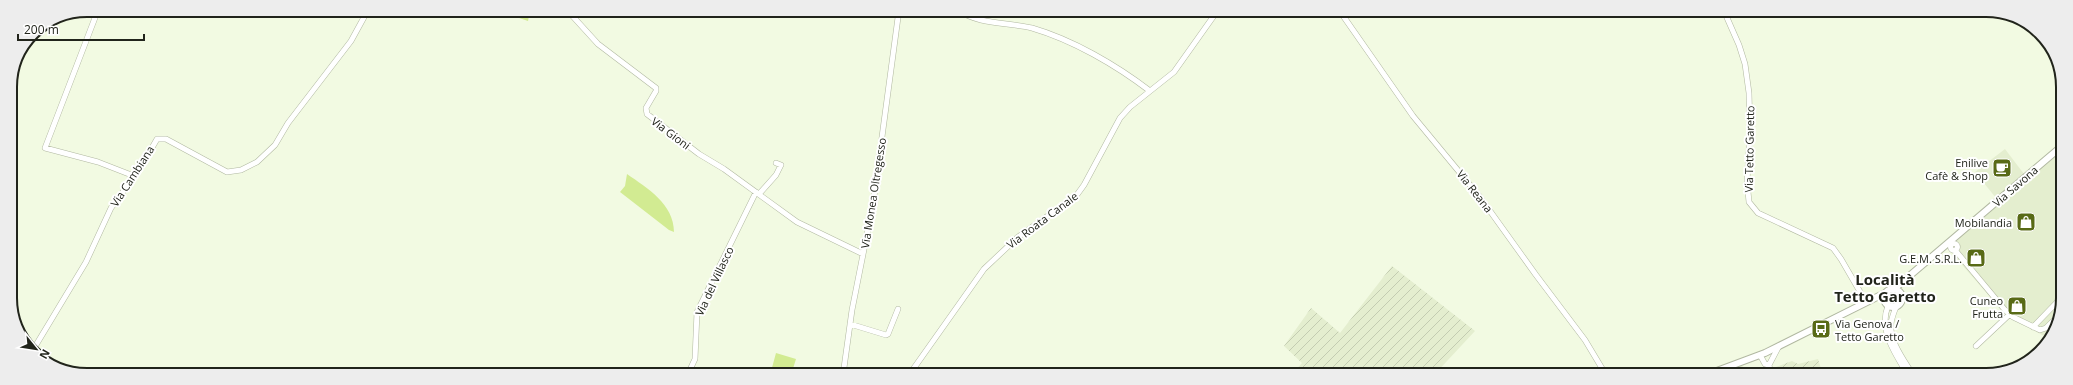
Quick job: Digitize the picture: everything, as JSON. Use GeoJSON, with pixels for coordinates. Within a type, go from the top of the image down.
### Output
{"type":"FeatureCollection","features":[{"type":"Feature","properties":{"kind":"main road","name":"Via Savona"},"geometry":{"type":"LineString","coordinates":[[1894,289],[1951,243],[2056,151]]}},
{"type":"Feature","properties":{"kind":"main road","name":"Via Savona"},"geometry":{"type":"LineString","coordinates":[[1901,294],[1912,276]]}},
{"type":"Feature","properties":{"kind":"main road"},"geometry":{"type":"LineString","coordinates":[[1725,368],[1763,354],[1866,302],[1894,289],[1901,294],[1901,304],[1896,307],[1866,302]]}},
{"type":"Feature","properties":{"kind":"main road"},"geometry":{"type":"LineString","coordinates":[[1885,293],[1886,305]]}},
{"type":"Feature","properties":{"kind":"street"},"geometry":{"type":"LineString","coordinates":[[95,17],[45,148],[98,162],[134,176]]}},
{"type":"Feature","properties":{"kind":"street","name":"Via Cambiana"},"geometry":{"type":"LineString","coordinates":[[36,345],[86,262],[111,208],[134,176],[154,143],[161,138],[166,139],[227,172],[241,170],[263,158],[270,152],[288,123],[351,42],[364,17]]}},
{"type":"Feature","properties":{"kind":"street","name":"Via Gioni"},"geometry":{"type":"LineString","coordinates":[[573,17],[598,44],[656,88],[656,91],[646,108],[647,114],[699,154],[797,222],[863,254]]}},
{"type":"Feature","properties":{"kind":"street","name":"Via Monea Oltregesso"},"geometry":{"type":"LineString","coordinates":[[844,368],[850,324],[873,204],[898,17]]}},
{"type":"Feature","properties":{"kind":"street"},"geometry":{"type":"LineString","coordinates":[[972,17],[988,21],[1020,25],[1053,35],[1124,72],[1150,91]]}},
{"type":"Feature","properties":{"kind":"street","name":"Via Roata Canale"},"geometry":{"type":"LineString","coordinates":[[913,368],[984,269],[1018,237],[1076,196],[1084,185],[1120,118],[1130,107],[1174,72],[1213,17]]}},
{"type":"Feature","properties":{"kind":"street","name":"Via Reana"},"geometry":{"type":"LineString","coordinates":[[1343,17],[1413,116],[1480,197],[1585,340],[1602,368]]}},
{"type":"Feature","properties":{"kind":"street","name":"Via Tetto Garetto"},"geometry":{"type":"LineString","coordinates":[[1727,17],[1740,45],[1745,64],[1749,93],[1750,132],[1746,181],[1749,202],[1758,213],[1833,248],[1866,302]]}},
{"type":"Feature","properties":{"kind":"street"},"geometry":{"type":"LineString","coordinates":[[757,193],[776,175],[781,165],[776,162]]}},
{"type":"Feature","properties":{"kind":"street","name":"Via del Villasco"},"geometry":{"type":"LineString","coordinates":[[691,368],[695,359],[697,312],[757,193]]}},
{"type":"Feature","properties":{"kind":"street"},"geometry":{"type":"LineString","coordinates":[[1951,243],[1951,249],[1955,250],[2010,314],[2040,330],[2046,328],[2052,322]]}},
{"type":"Feature","properties":{"kind":"street"},"geometry":{"type":"LineString","coordinates":[[2033,327],[2055,304]]}},
{"type":"Feature","properties":{"kind":"street"},"geometry":{"type":"LineString","coordinates":[[1886,305],[1888,337],[1904,368]]}},
{"type":"Feature","properties":{"kind":"street"},"geometry":{"type":"LineString","coordinates":[[1896,307],[1891,322],[1891,330],[1895,342],[1909,368]]}},
{"type":"Feature","properties":{"kind":"street"},"geometry":{"type":"LineString","coordinates":[[850,324],[886,335],[888,334],[898,309]]}},
{"type":"Feature","properties":{"kind":"street"},"geometry":{"type":"LineString","coordinates":[[1976,346],[2010,314]]}},
{"type":"Feature","properties":{"kind":"street"},"geometry":{"type":"LineString","coordinates":[[1770,368],[1770,363],[1779,346]]}},
{"type":"Feature","properties":{"kind":"street"},"geometry":{"type":"LineString","coordinates":[[1763,354],[1770,363]]}},
{"type":"Feature","properties":{"kind":"shaded area"},"geometry":{"type":"Polygon","coordinates":[[[2005,149],[2024,174],[1996,198],[1975,172],[2005,149]]]}},
{"type":"Feature","properties":{"kind":"shaded area"},"geometry":{"type":"Polygon","coordinates":[[[2056,156],[2056,298],[2054,316],[2049,329],[2044,336],[2006,315],[1948,247],[2056,156]]]}},
{"type":"Feature","properties":{"kind":"shaded area"},"geometry":{"type":"Polygon","coordinates":[[[1392,266],[1475,331],[1441,368],[1297,368],[1302,363],[1284,346],[1311,308],[1340,333],[1392,266]]]}},
{"type":"Feature","properties":{"kind":"shaded area"},"geometry":{"type":"Polygon","coordinates":[[[1818,359],[1821,368],[1773,368],[1792,361],[1798,364],[1818,359]]]}},
{"type":"Feature","properties":{"kind":"shaded area"},"geometry":{"type":"Polygon","coordinates":[[[1742,365],[1743,368],[1735,368],[1742,365]]]}},
{"type":"Feature","properties":{"kind":"green space"},"geometry":{"type":"Polygon","coordinates":[[[516,17],[529,17],[528,21],[516,17]]]}},
{"type":"Feature","properties":{"kind":"green space"},"geometry":{"type":"Polygon","coordinates":[[[627,174],[651,191],[664,205],[673,222],[674,232],[669,230],[620,192],[625,186],[627,174]]]}},
{"type":"Feature","properties":{"kind":"green space"},"geometry":{"type":"Polygon","coordinates":[[[776,353],[796,359],[793,368],[772,368],[776,353]]]}},
{"type":"Feature","properties":{"kind":"place","name":"Enilive Cafè & Shop"},"geometry":{"type":"Point","coordinates":[2002,168]}},
{"type":"Feature","properties":{"kind":"place","name":"Mobilandia"},"geometry":{"type":"Point","coordinates":[2026,222]}},
{"type":"Feature","properties":{"kind":"place","name":"G.E.M. S.R.L."},"geometry":{"type":"Point","coordinates":[1976,258]}},
{"type":"Feature","properties":{"kind":"place","name":"Cuneo Frutta"},"geometry":{"type":"Point","coordinates":[2017,306]}},
{"type":"Feature","properties":{"kind":"place","name":"Via Genova / Tetto Garetto"},"geometry":{"type":"Point","coordinates":[1821,329]}},
{"type":"Feature","properties":{"kind":"district","name":"Località Tetto Garetto"},"geometry":{"type":"Point","coordinates":[1885,288]}}]}
